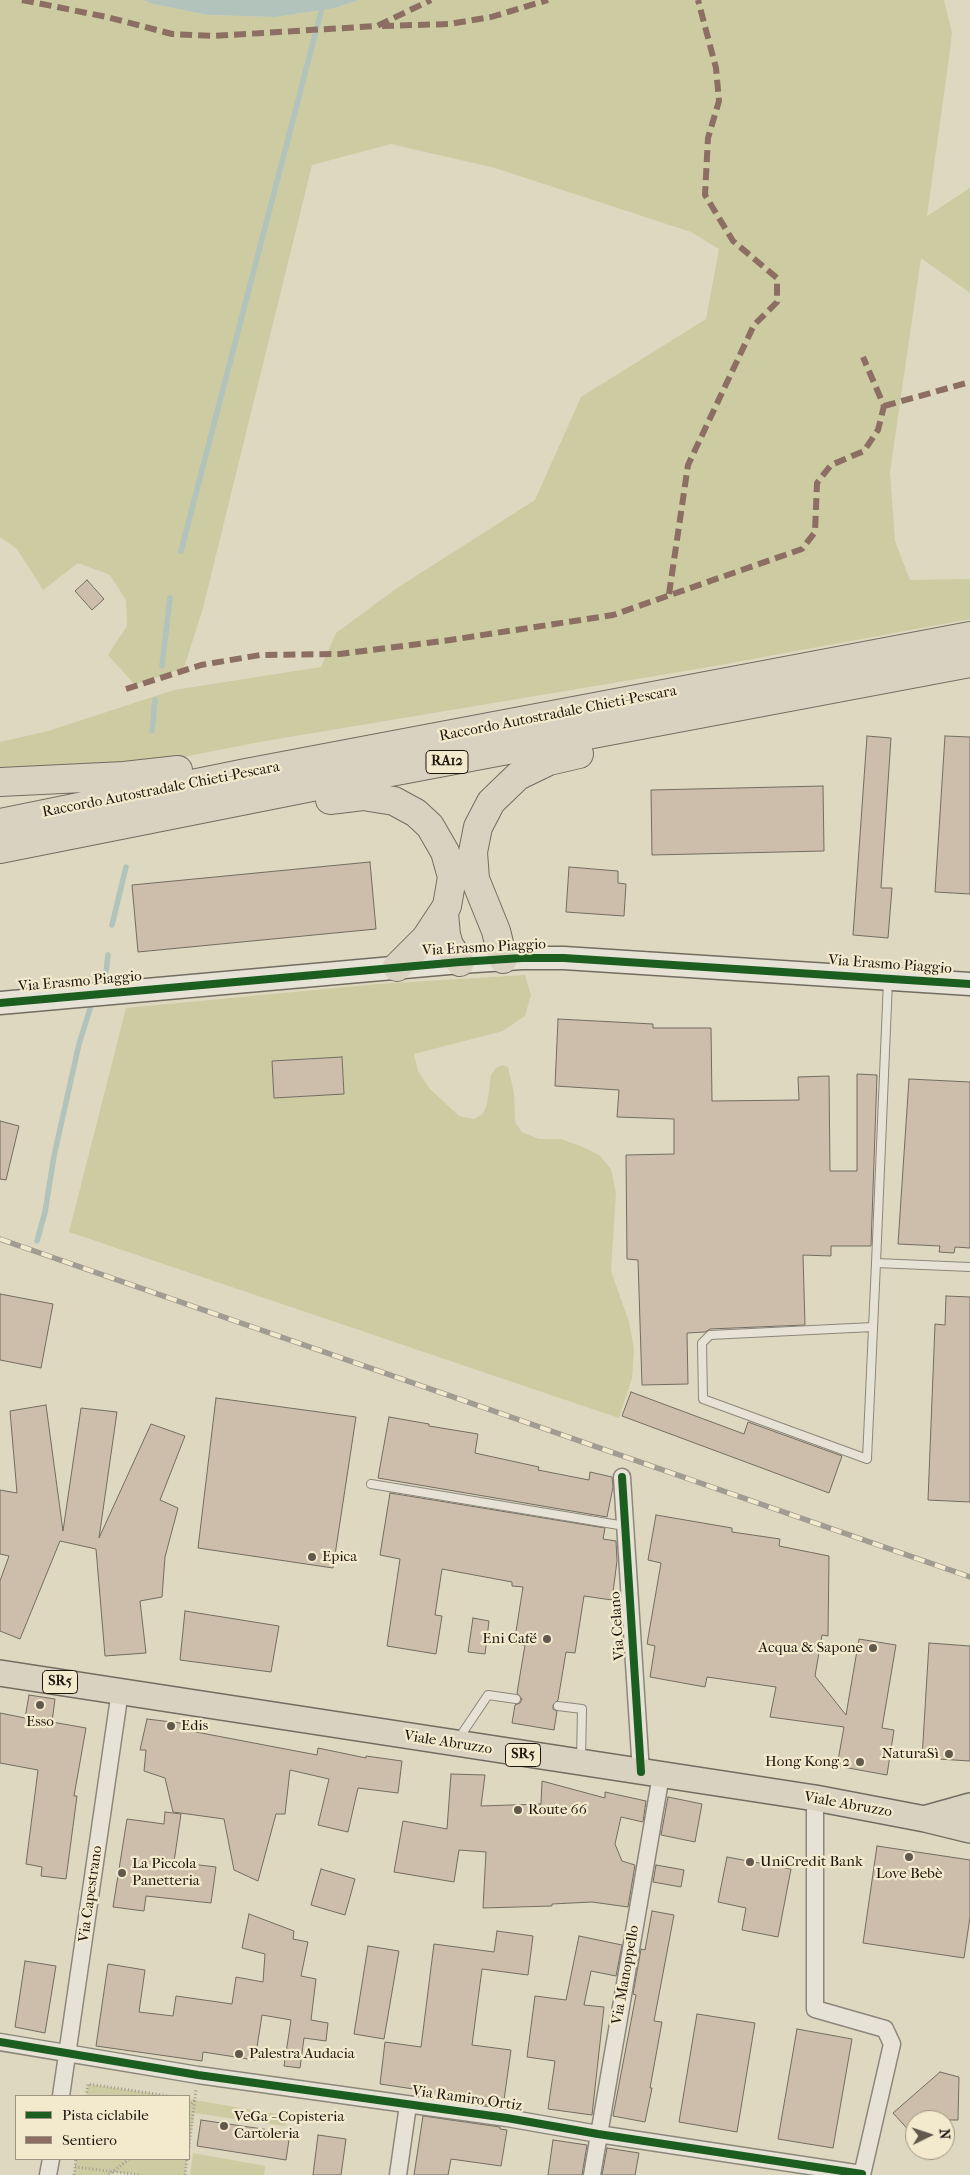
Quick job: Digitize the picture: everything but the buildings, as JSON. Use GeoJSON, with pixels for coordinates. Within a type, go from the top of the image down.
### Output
{"type":"FeatureCollection","features":[{"type":"Feature","properties":{"kind":"highway","name":"Raccordo Autostradale Chieti-Pescara"},"geometry":{"type":"LineString","coordinates":[[0,823],[270,768],[970,636]]}},
{"type":"Feature","properties":{"kind":"highway","name":"Raccordo Autostradale Chieti-Pescara"},"geometry":{"type":"LineString","coordinates":[[0,849],[970,663]]}},
{"type":"Feature","properties":{"kind":"highway"},"geometry":{"type":"LineString","coordinates":[[503,958],[496,931],[479,892],[472,867],[474,840],[478,827],[491,802],[508,784],[535,766],[565,756],[655,740],[672,719]]}},
{"type":"Feature","properties":{"kind":"highway"},"geometry":{"type":"LineString","coordinates":[[0,782],[170,772],[241,760],[270,768]]}},
{"type":"Feature","properties":{"kind":"highway"},"geometry":{"type":"LineString","coordinates":[[222,805],[252,815],[344,797],[382,798],[405,806],[430,826],[446,852],[452,876],[450,893],[444,913],[420,945],[397,967]]}},
{"type":"Feature","properties":{"kind":"highway"},"geometry":{"type":"LineString","coordinates":[[444,913],[449,945],[460,962]]}},
{"type":"Feature","properties":{"kind":"main road","name":"Viale Abruzzo"},"geometry":{"type":"LineString","coordinates":[[0,1673],[815,1798],[925,1819],[970,1830]]}},
{"type":"Feature","properties":{"kind":"main road","name":"Viale Abruzzo"},"geometry":{"type":"LineString","coordinates":[[925,1819],[970,1806]]}},
{"type":"Feature","properties":{"kind":"street","name":"Via Erasmo Piaggio"},"geometry":{"type":"LineString","coordinates":[[0,1003],[503,958],[564,958],[970,984]]}},
{"type":"Feature","properties":{"kind":"street","name":"Via Celano"},"geometry":{"type":"LineString","coordinates":[[622,1478],[625,1526],[651,1774]]}},
{"type":"Feature","properties":{"kind":"street","name":"Via Capestrano"},"geometry":{"type":"LineString","coordinates":[[61,2095],[120,1692]]}},
{"type":"Feature","properties":{"kind":"street","name":"Via Manoppello"},"geometry":{"type":"LineString","coordinates":[[592,2175],[651,1774]]}},
{"type":"Feature","properties":{"kind":"street","name":"Via Ramiro Ortiz"},"geometry":{"type":"LineString","coordinates":[[0,2042],[67,2055],[507,2118],[598,2134],[862,2174],[892,2044],[885,2029],[815,2010],[815,1798]]}},
{"type":"Feature","properties":{"kind":"street"},"geometry":{"type":"LineString","coordinates":[[398,2175],[408,2105]]}},
{"type":"Feature","properties":{"kind":"street"},"geometry":{"type":"LineString","coordinates":[[48,2175],[50,2160]]}},
{"type":"Feature","properties":{"kind":"lane"},"geometry":{"type":"LineString","coordinates":[[873,1327],[710,1335],[702,1343],[703,1399],[867,1459],[876,1263],[888,979]]}},
{"type":"Feature","properties":{"kind":"lane"},"geometry":{"type":"LineString","coordinates":[[876,1263],[970,1267]]}},
{"type":"Feature","properties":{"kind":"lane"},"geometry":{"type":"LineString","coordinates":[[371,1484],[625,1526]]}},
{"type":"Feature","properties":{"kind":"lane"},"geometry":{"type":"LineString","coordinates":[[455,1744],[488,1695],[516,1699]]}},
{"type":"Feature","properties":{"kind":"lane"},"geometry":{"type":"LineString","coordinates":[[558,1706],[582,1709],[581,1763]]}},
{"type":"Feature","properties":{"kind":"path"},"geometry":{"type":"LineString","coordinates":[[190,2130],[198,2075]]}},
{"type":"Feature","properties":{"kind":"path"},"geometry":{"type":"LineString","coordinates":[[86,2095],[88,2084],[163,2095]]}},
{"type":"Feature","properties":{"kind":"path"},"geometry":{"type":"LineString","coordinates":[[190,2099],[195,2100]]}},
{"type":"Feature","properties":{"kind":"path"},"geometry":{"type":"LineString","coordinates":[[190,2105],[195,2100]]}},
{"type":"Feature","properties":{"kind":"path"},"geometry":{"type":"LineString","coordinates":[[74,2175],[76,2160]]}},
{"type":"Feature","properties":{"kind":"path"},"geometry":{"type":"LineString","coordinates":[[109,2175],[128,2160]]}},
{"type":"Feature","properties":{"kind":"path"},"geometry":{"type":"LineString","coordinates":[[185,2175],[187,2160]]}},
{"type":"Feature","properties":{"kind":"path"},"geometry":{"type":"LineString","coordinates":[[75,2167],[141,2175]]}},
{"type":"Feature","properties":{"kind":"shaded area"},"geometry":{"type":"Polygon","coordinates":[[[0,0],[143,0],[153,4],[208,15],[274,17],[335,8],[359,0],[944,0],[952,33],[927,216],[970,188],[970,293],[921,258],[890,472],[895,541],[910,580],[970,579],[970,619],[715,666],[265,741],[147,764],[0,774],[0,742],[48,731],[174,690],[321,667],[336,633],[397,588],[535,500],[581,397],[706,319],[719,249],[691,232],[495,168],[391,144],[312,165],[203,608],[184,668],[135,685],[108,655],[127,626],[126,600],[110,575],[78,563],[43,590],[17,549],[0,537],[0,0]]]}},
{"type":"Feature","properties":{"kind":"shaded area"},"geometry":{"type":"Polygon","coordinates":[[[143,0],[359,0],[335,8],[275,17],[208,15],[153,4],[143,0]]]}},
{"type":"Feature","properties":{"kind":"shaded area"},"geometry":{"type":"Polygon","coordinates":[[[525,975],[531,995],[525,1016],[503,1031],[414,1054],[418,1071],[429,1088],[459,1116],[474,1119],[483,1114],[487,1104],[491,1075],[496,1068],[502,1065],[508,1067],[514,1093],[515,1122],[522,1132],[539,1139],[561,1139],[583,1147],[599,1155],[611,1169],[616,1193],[611,1271],[629,1322],[634,1350],[632,1378],[619,1418],[69,1232],[126,1008],[378,984],[525,975]],[[342,1058],[274,1098],[344,1094],[342,1058]]]}},
{"type":"Feature","properties":{"kind":"shaded area"},"geometry":{"type":"Polygon","coordinates":[[[88,2084],[163,2095],[86,2095],[88,2084]]]}},
{"type":"Feature","properties":{"kind":"shaded area"},"geometry":{"type":"Polygon","coordinates":[[[190,2099],[287,2116],[285,2126],[194,2113],[190,2140],[190,2099]]]}},
{"type":"Feature","properties":{"kind":"shaded area"},"geometry":{"type":"Polygon","coordinates":[[[193,2153],[265,2166],[264,2175],[190,2175],[193,2153]]]}},
{"type":"Feature","properties":{"kind":"shaded area"},"geometry":{"type":"Polygon","coordinates":[[[76,2160],[187,2160],[185,2175],[141,2175],[114,2172],[109,2175],[74,2175],[76,2160]]]}},
{"type":"Feature","properties":{"kind":"waterway"},"geometry":{"type":"LineString","coordinates":[[181,551],[324,0]]}},
{"type":"Feature","properties":{"kind":"waterway"},"geometry":{"type":"LineString","coordinates":[[162,666],[170,598]]}},
{"type":"Feature","properties":{"kind":"waterway"},"geometry":{"type":"LineString","coordinates":[[152,731],[155,700]]}},
{"type":"Feature","properties":{"kind":"waterway"},"geometry":{"type":"LineString","coordinates":[[112,925],[126,867]]}},
{"type":"Feature","properties":{"kind":"waterway"},"geometry":{"type":"LineString","coordinates":[[106,972],[108,955]]}},
{"type":"Feature","properties":{"kind":"waterway"},"geometry":{"type":"LineString","coordinates":[[37,1241],[45,1212],[54,1156],[79,1044],[90,1009]]}},
{"type":"Feature","properties":{"kind":"railway"},"geometry":{"type":"LineString","coordinates":[[0,1239],[970,1577]]}},
{"type":"Feature","properties":{"kind":"marked path"},"geometry":{"type":"LineString","coordinates":[[22,0],[107,17],[172,34],[213,36],[377,26],[431,0]]}},
{"type":"Feature","properties":{"kind":"marked path"},"geometry":{"type":"LineString","coordinates":[[382,26],[449,24],[491,17],[548,0]]}},
{"type":"Feature","properties":{"kind":"marked path"},"geometry":{"type":"LineString","coordinates":[[669,594],[688,465],[754,325],[777,302],[777,278],[733,241],[705,195],[708,138],[719,101],[716,68],[698,0]]}},
{"type":"Feature","properties":{"kind":"marked path"},"geometry":{"type":"LineString","coordinates":[[126,689],[201,665],[260,655],[340,654],[450,640],[613,615],[802,549],[815,532],[817,483],[831,465],[864,451],[878,430],[884,406],[863,357]]}},
{"type":"Feature","properties":{"kind":"marked path"},"geometry":{"type":"LineString","coordinates":[[884,406],[970,382]]}},
{"type":"Feature","properties":{"kind":"cycle path"},"geometry":{"type":"LineString","coordinates":[[0,1003],[522,958],[564,958],[970,984]]}},
{"type":"Feature","properties":{"kind":"cycle path"},"geometry":{"type":"LineString","coordinates":[[622,1477],[641,1772]]}},
{"type":"Feature","properties":{"kind":"cycle path"},"geometry":{"type":"LineString","coordinates":[[0,2042],[198,2075],[507,2118],[598,2134],[862,2174]]}},
{"type":"Feature","properties":{"kind":"place","name":"Epica"},"geometry":{"type":"Point","coordinates":[312,1557]}},
{"type":"Feature","properties":{"kind":"place","name":"Eni Café"},"geometry":{"type":"Point","coordinates":[547,1639]}},
{"type":"Feature","properties":{"kind":"place","name":"Acqua & Sapone"},"geometry":{"type":"Point","coordinates":[873,1648]}},
{"type":"Feature","properties":{"kind":"place","name":"Esso"},"geometry":{"type":"Point","coordinates":[40,1705]}},
{"type":"Feature","properties":{"kind":"place","name":"Edis"},"geometry":{"type":"Point","coordinates":[171,1726]}},
{"type":"Feature","properties":{"kind":"place","name":"NaturaSì"},"geometry":{"type":"Point","coordinates":[949,1754]}},
{"type":"Feature","properties":{"kind":"place","name":"Hong Kong 2"},"geometry":{"type":"Point","coordinates":[860,1762]}},
{"type":"Feature","properties":{"kind":"place","name":"Route 66"},"geometry":{"type":"Point","coordinates":[518,1810]}},
{"type":"Feature","properties":{"kind":"place","name":"Love Bebè"},"geometry":{"type":"Point","coordinates":[909,1857]}},
{"type":"Feature","properties":{"kind":"place","name":"UniCredit Bank"},"geometry":{"type":"Point","coordinates":[750,1862]}},
{"type":"Feature","properties":{"kind":"place","name":"La Piccola Panetteria"},"geometry":{"type":"Point","coordinates":[122,1873]}},
{"type":"Feature","properties":{"kind":"place","name":"Palestra Audacia"},"geometry":{"type":"Point","coordinates":[239,2054]}},
{"type":"Feature","properties":{"kind":"place","name":"VeGa - Copisteria Cartoleria"},"geometry":{"type":"Point","coordinates":[224,2126]}}]}
